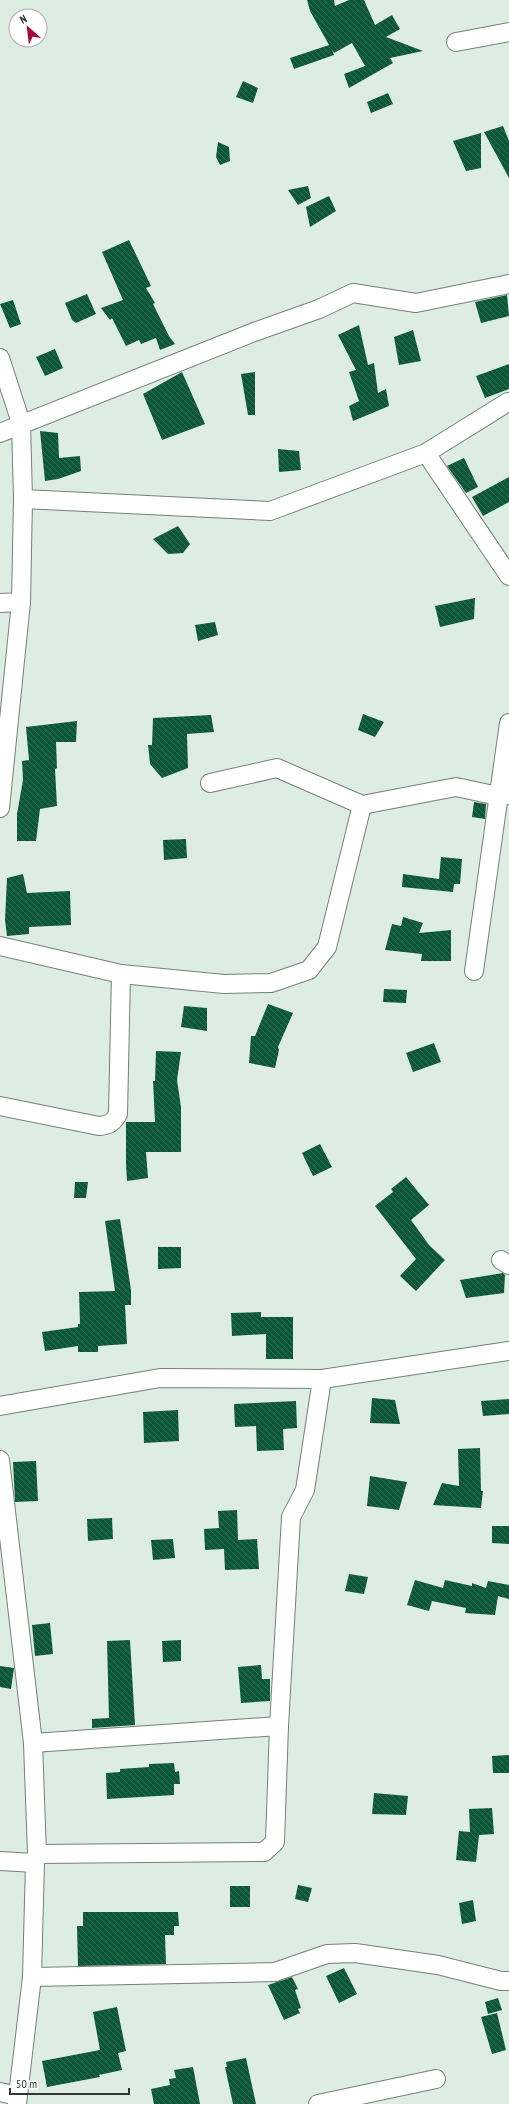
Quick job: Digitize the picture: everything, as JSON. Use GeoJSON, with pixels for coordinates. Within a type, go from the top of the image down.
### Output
{"type":"FeatureCollection","features":[{"type":"Feature","properties":{"kind":"street"},"geometry":{"type":"LineString","coordinates":[[456,42],[509,32]]}},
{"type":"Feature","properties":{"kind":"street"},"geometry":{"type":"LineString","coordinates":[[0,432],[320,309],[353,293],[416,303],[509,284]]}},
{"type":"Feature","properties":{"kind":"street"},"geometry":{"type":"LineString","coordinates":[[0,358],[21,423],[23,499],[21,602],[6,694],[0,808]]}},
{"type":"Feature","properties":{"kind":"street"},"geometry":{"type":"LineString","coordinates":[[23,499],[270,511],[426,454],[508,402]]}},
{"type":"Feature","properties":{"kind":"street"},"geometry":{"type":"LineString","coordinates":[[426,454],[509,576]]}},
{"type":"Feature","properties":{"kind":"street"},"geometry":{"type":"LineString","coordinates":[[0,603],[21,602]]}},
{"type":"Feature","properties":{"kind":"street"},"geometry":{"type":"LineString","coordinates":[[474,971],[504,795],[509,723]]}},
{"type":"Feature","properties":{"kind":"street"},"geometry":{"type":"LineString","coordinates":[[210,783],[277,768],[362,805],[456,787],[504,795]]}},
{"type":"Feature","properties":{"kind":"street"},"geometry":{"type":"LineString","coordinates":[[0,946],[121,974],[224,984],[271,983],[309,970],[327,947],[362,805]]}},
{"type":"Feature","properties":{"kind":"street"},"geometry":{"type":"LineString","coordinates":[[0,1106],[99,1126],[107,1125],[115,1120],[118,1114],[121,974]]}},
{"type":"Feature","properties":{"kind":"street"},"geometry":{"type":"LineString","coordinates":[[0,1406],[160,1378],[322,1379],[509,1351]]}},
{"type":"Feature","properties":{"kind":"street"},"geometry":{"type":"LineString","coordinates":[[0,1861],[36,1858],[264,1852],[275,1842],[279,1726],[292,1517],[305,1490],[322,1379]]}},
{"type":"Feature","properties":{"kind":"street"},"geometry":{"type":"LineString","coordinates":[[0,1460],[33,1742],[36,1858],[32,1977],[18,2100],[0,2092]]}},
{"type":"Feature","properties":{"kind":"street"},"geometry":{"type":"LineString","coordinates":[[33,1742],[279,1726]]}},
{"type":"Feature","properties":{"kind":"street"},"geometry":{"type":"LineString","coordinates":[[32,1977],[274,1972],[327,1954],[355,1953],[438,1965],[501,1981],[509,1981]]}},
{"type":"Feature","properties":{"kind":"street"},"geometry":{"type":"LineString","coordinates":[[318,2104],[436,2079]]}},
{"type":"Feature","properties":{"kind":"building"},"geometry":{"type":"Polygon","coordinates":[[[307,0],[334,0],[335,6],[349,0],[364,0],[375,25],[392,15],[400,29],[386,37],[423,51],[390,58],[393,63],[349,88],[344,74],[365,66],[352,43],[334,53],[332,50],[334,55],[294,69],[290,58],[329,45],[310,11],[307,0]]]}},
{"type":"Feature","properties":{"kind":"building"},"geometry":{"type":"Polygon","coordinates":[[[243,81],[258,88],[253,103],[236,97],[243,81]]]}},
{"type":"Feature","properties":{"kind":"building"},"geometry":{"type":"Polygon","coordinates":[[[388,93],[393,104],[371,113],[367,102],[388,93]]]}},
{"type":"Feature","properties":{"kind":"building"},"geometry":{"type":"Polygon","coordinates":[[[503,126],[509,141],[509,178],[484,132],[503,126]]]}},
{"type":"Feature","properties":{"kind":"building"},"geometry":{"type":"Polygon","coordinates":[[[481,133],[481,168],[466,171],[453,141],[481,133]]]}},
{"type":"Feature","properties":{"kind":"building"},"geometry":{"type":"Polygon","coordinates":[[[218,142],[229,147],[230,161],[220,165],[216,157],[218,142]]]}},
{"type":"Feature","properties":{"kind":"building"},"geometry":{"type":"Polygon","coordinates":[[[308,186],[311,198],[298,205],[288,190],[308,186]]]}},
{"type":"Feature","properties":{"kind":"building"},"geometry":{"type":"Polygon","coordinates":[[[329,196],[336,211],[310,227],[306,207],[329,196]]]}},
{"type":"Feature","properties":{"kind":"building"},"geometry":{"type":"Polygon","coordinates":[[[129,240],[151,286],[146,288],[155,303],[153,304],[169,336],[175,344],[160,350],[156,338],[141,344],[139,340],[126,346],[112,318],[110,320],[101,308],[123,300],[102,252],[129,240]]]}},
{"type":"Feature","properties":{"kind":"building"},"geometry":{"type":"Polygon","coordinates":[[[87,294],[96,314],[76,323],[72,320],[65,303],[87,294]]]}},
{"type":"Feature","properties":{"kind":"building"},"geometry":{"type":"Polygon","coordinates":[[[507,295],[509,316],[481,323],[475,302],[507,295]]]}},
{"type":"Feature","properties":{"kind":"building"},"geometry":{"type":"Polygon","coordinates":[[[13,300],[21,324],[10,328],[0,304],[13,300]]]}},
{"type":"Feature","properties":{"kind":"building"},"geometry":{"type":"Polygon","coordinates":[[[359,325],[368,365],[374,363],[378,393],[386,389],[389,406],[353,421],[349,406],[359,401],[349,372],[356,370],[338,335],[359,325]]]}},
{"type":"Feature","properties":{"kind":"building"},"geometry":{"type":"Polygon","coordinates":[[[413,330],[421,361],[399,365],[394,337],[413,330]]]}},
{"type":"Feature","properties":{"kind":"building"},"geometry":{"type":"Polygon","coordinates":[[[55,349],[63,368],[45,376],[36,357],[55,349]]]}},
{"type":"Feature","properties":{"kind":"building"},"geometry":{"type":"Polygon","coordinates":[[[509,364],[509,389],[485,398],[476,376],[509,364]]]}},
{"type":"Feature","properties":{"kind":"building"},"geometry":{"type":"Polygon","coordinates":[[[182,372],[205,424],[162,440],[143,394],[182,372]]]}},
{"type":"Feature","properties":{"kind":"building"},"geometry":{"type":"Polygon","coordinates":[[[255,372],[255,415],[248,415],[241,374],[255,372]]]}},
{"type":"Feature","properties":{"kind":"building"},"geometry":{"type":"Polygon","coordinates":[[[40,431],[58,433],[59,458],[80,456],[81,471],[58,479],[45,481],[40,431]]]}},
{"type":"Feature","properties":{"kind":"building"},"geometry":{"type":"Polygon","coordinates":[[[278,449],[299,451],[301,470],[279,472],[278,449]]]}},
{"type":"Feature","properties":{"kind":"building"},"geometry":{"type":"Polygon","coordinates":[[[464,458],[478,487],[466,493],[447,466],[464,458]]]}},
{"type":"Feature","properties":{"kind":"building"},"geometry":{"type":"Polygon","coordinates":[[[509,477],[509,502],[483,516],[472,497],[509,477]]]}},
{"type":"Feature","properties":{"kind":"building"},"geometry":{"type":"Polygon","coordinates":[[[178,526],[190,544],[183,553],[168,554],[153,539],[178,526]]]}},
{"type":"Feature","properties":{"kind":"building"},"geometry":{"type":"Polygon","coordinates":[[[475,598],[474,619],[440,627],[435,606],[475,598]]]}},
{"type":"Feature","properties":{"kind":"building"},"geometry":{"type":"Polygon","coordinates":[[[215,622],[218,635],[198,641],[195,625],[215,622]]]}},
{"type":"Feature","properties":{"kind":"building"},"geometry":{"type":"Polygon","coordinates":[[[363,714],[384,722],[375,737],[358,730],[363,714]]]}},
{"type":"Feature","properties":{"kind":"building"},"geometry":{"type":"Polygon","coordinates":[[[211,715],[214,732],[187,734],[188,768],[162,778],[150,764],[148,745],[152,745],[153,718],[211,715]]]}},
{"type":"Feature","properties":{"kind":"building"},"geometry":{"type":"Polygon","coordinates":[[[77,721],[76,742],[56,742],[57,768],[55,769],[57,806],[40,809],[36,841],[17,841],[17,814],[23,780],[22,761],[29,760],[26,727],[77,721]]]}},
{"type":"Feature","properties":{"kind":"building"},"geometry":{"type":"Polygon","coordinates":[[[474,802],[486,804],[485,819],[472,817],[474,802]]]}},
{"type":"Feature","properties":{"kind":"building"},"geometry":{"type":"Polygon","coordinates":[[[186,839],[187,858],[164,860],[163,840],[186,839]]]}},
{"type":"Feature","properties":{"kind":"building"},"geometry":{"type":"Polygon","coordinates":[[[441,857],[462,859],[460,884],[454,884],[453,892],[402,887],[403,874],[439,879],[441,857]]]}},
{"type":"Feature","properties":{"kind":"building"},"geometry":{"type":"Polygon","coordinates":[[[23,874],[27,893],[70,891],[71,925],[29,927],[29,934],[7,936],[5,920],[7,878],[23,874]]]}},
{"type":"Feature","properties":{"kind":"building"},"geometry":{"type":"Polygon","coordinates":[[[403,917],[423,923],[419,933],[451,930],[451,961],[421,961],[422,954],[385,950],[392,924],[401,926],[403,917]]]}},
{"type":"Feature","properties":{"kind":"building"},"geometry":{"type":"Polygon","coordinates":[[[384,989],[407,990],[406,1003],[383,1002],[384,989]]]}},
{"type":"Feature","properties":{"kind":"building"},"geometry":{"type":"Polygon","coordinates":[[[268,1004],[293,1013],[278,1047],[279,1050],[275,1068],[249,1063],[251,1036],[255,1036],[268,1004]]]}},
{"type":"Feature","properties":{"kind":"building"},"geometry":{"type":"Polygon","coordinates":[[[184,1006],[207,1008],[207,1031],[181,1027],[184,1006]]]}},
{"type":"Feature","properties":{"kind":"building"},"geometry":{"type":"Polygon","coordinates":[[[434,1043],[441,1062],[413,1072],[406,1053],[434,1043]]]}},
{"type":"Feature","properties":{"kind":"building"},"geometry":{"type":"Polygon","coordinates":[[[156,1051],[181,1052],[177,1080],[181,1107],[181,1152],[146,1152],[148,1178],[127,1181],[126,1122],[155,1122],[153,1081],[155,1081],[156,1051]]]}},
{"type":"Feature","properties":{"kind":"building"},"geometry":{"type":"Polygon","coordinates":[[[320,1144],[332,1167],[313,1176],[302,1153],[320,1144]]]}},
{"type":"Feature","properties":{"kind":"building"},"geometry":{"type":"Polygon","coordinates":[[[406,1177],[429,1205],[411,1220],[429,1245],[445,1260],[416,1291],[400,1276],[416,1259],[375,1206],[393,1192],[391,1189],[406,1177]]]}},
{"type":"Feature","properties":{"kind":"building"},"geometry":{"type":"Polygon","coordinates":[[[75,1182],[88,1182],[86,1198],[74,1198],[75,1182]]]}},
{"type":"Feature","properties":{"kind":"building"},"geometry":{"type":"Polygon","coordinates":[[[120,1219],[131,1290],[131,1305],[125,1305],[127,1344],[98,1346],[98,1352],[78,1352],[78,1346],[45,1351],[42,1332],[78,1327],[78,1324],[80,1324],[79,1292],[115,1291],[105,1221],[120,1219]]]}},
{"type":"Feature","properties":{"kind":"building"},"geometry":{"type":"Polygon","coordinates":[[[158,1247],[181,1247],[181,1268],[158,1269],[158,1247]]]}},
{"type":"Feature","properties":{"kind":"building"},"geometry":{"type":"Polygon","coordinates":[[[503,1273],[505,1275],[504,1293],[466,1298],[460,1280],[503,1273]]]}},
{"type":"Feature","properties":{"kind":"building"},"geometry":{"type":"Polygon","coordinates":[[[261,1312],[261,1317],[293,1317],[293,1359],[266,1359],[266,1334],[232,1336],[231,1313],[261,1312]]]}},
{"type":"Feature","properties":{"kind":"building"},"geometry":{"type":"Polygon","coordinates":[[[372,1398],[395,1400],[400,1424],[370,1423],[372,1398]]]}},
{"type":"Feature","properties":{"kind":"building"},"geometry":{"type":"Polygon","coordinates":[[[509,1399],[509,1414],[483,1416],[481,1401],[509,1399]]]}},
{"type":"Feature","properties":{"kind":"building"},"geometry":{"type":"Polygon","coordinates":[[[296,1401],[297,1428],[283,1429],[284,1450],[257,1451],[256,1426],[235,1427],[234,1404],[296,1401]]]}},
{"type":"Feature","properties":{"kind":"building"},"geometry":{"type":"Polygon","coordinates":[[[178,1410],[179,1441],[144,1443],[143,1412],[178,1410]]]}},
{"type":"Feature","properties":{"kind":"building"},"geometry":{"type":"Polygon","coordinates":[[[480,1448],[481,1491],[483,1491],[481,1508],[433,1505],[442,1483],[459,1486],[458,1449],[480,1448]]]}},
{"type":"Feature","properties":{"kind":"building"},"geometry":{"type":"Polygon","coordinates":[[[36,1461],[38,1501],[15,1502],[13,1462],[36,1461]]]}},
{"type":"Feature","properties":{"kind":"building"},"geometry":{"type":"Polygon","coordinates":[[[370,1476],[407,1482],[399,1510],[367,1506],[370,1476]]]}},
{"type":"Feature","properties":{"kind":"building"},"geometry":{"type":"Polygon","coordinates":[[[237,1510],[238,1540],[257,1539],[259,1569],[225,1570],[224,1549],[205,1550],[204,1529],[219,1528],[218,1511],[237,1510]]]}},
{"type":"Feature","properties":{"kind":"building"},"geometry":{"type":"Polygon","coordinates":[[[112,1518],[113,1539],[88,1541],[87,1519],[112,1518]]]}},
{"type":"Feature","properties":{"kind":"building"},"geometry":{"type":"Polygon","coordinates":[[[492,1526],[509,1526],[509,1544],[492,1543],[492,1526]]]}},
{"type":"Feature","properties":{"kind":"building"},"geometry":{"type":"Polygon","coordinates":[[[173,1539],[175,1558],[153,1560],[151,1540],[173,1539]]]}},
{"type":"Feature","properties":{"kind":"building"},"geometry":{"type":"Polygon","coordinates":[[[349,1574],[368,1577],[364,1594],[345,1591],[349,1574]]]}},
{"type":"Feature","properties":{"kind":"building"},"geometry":{"type":"Polygon","coordinates":[[[415,1580],[443,1588],[445,1580],[472,1586],[472,1583],[486,1588],[488,1581],[509,1585],[509,1599],[498,1596],[495,1615],[465,1613],[466,1608],[432,1601],[429,1611],[407,1605],[415,1580]]]}},
{"type":"Feature","properties":{"kind":"building"},"geometry":{"type":"Polygon","coordinates":[[[50,1623],[53,1654],[35,1656],[32,1625],[50,1623]]]}},
{"type":"Feature","properties":{"kind":"building"},"geometry":{"type":"Polygon","coordinates":[[[130,1640],[135,1725],[92,1728],[92,1719],[109,1718],[107,1641],[130,1640]]]}},
{"type":"Feature","properties":{"kind":"building"},"geometry":{"type":"Polygon","coordinates":[[[181,1640],[181,1661],[163,1662],[162,1641],[181,1640]]]}},
{"type":"Feature","properties":{"kind":"building"},"geometry":{"type":"Polygon","coordinates":[[[261,1665],[262,1679],[270,1679],[270,1701],[241,1703],[238,1667],[261,1665]]]}},
{"type":"Feature","properties":{"kind":"building"},"geometry":{"type":"Polygon","coordinates":[[[0,1666],[14,1668],[11,1689],[0,1687],[0,1666]]]}},
{"type":"Feature","properties":{"kind":"building"},"geometry":{"type":"Polygon","coordinates":[[[509,1755],[509,1773],[493,1773],[492,1756],[509,1755]]]}},
{"type":"Feature","properties":{"kind":"building"},"geometry":{"type":"Polygon","coordinates":[[[174,1763],[175,1772],[179,1771],[180,1784],[174,1784],[174,1795],[107,1799],[106,1773],[120,1772],[120,1769],[149,1767],[149,1764],[174,1763]]]}},
{"type":"Feature","properties":{"kind":"building"},"geometry":{"type":"Polygon","coordinates":[[[374,1793],[408,1796],[406,1815],[372,1814],[374,1793]]]}},
{"type":"Feature","properties":{"kind":"building"},"geometry":{"type":"Polygon","coordinates":[[[492,1808],[494,1834],[479,1835],[476,1862],[456,1860],[459,1831],[470,1832],[469,1809],[492,1808]]]}},
{"type":"Feature","properties":{"kind":"building"},"geometry":{"type":"Polygon","coordinates":[[[298,1885],[312,1888],[308,1902],[295,1899],[298,1885]]]}},
{"type":"Feature","properties":{"kind":"building"},"geometry":{"type":"Polygon","coordinates":[[[230,1886],[250,1886],[250,1907],[230,1907],[230,1886]]]}},
{"type":"Feature","properties":{"kind":"building"},"geometry":{"type":"Polygon","coordinates":[[[473,1900],[476,1921],[462,1924],[459,1903],[473,1900]]]}},
{"type":"Feature","properties":{"kind":"building"},"geometry":{"type":"Polygon","coordinates":[[[83,1912],[178,1912],[179,1926],[174,1926],[174,1935],[165,1935],[166,1964],[78,1966],[77,1926],[83,1926],[83,1912]]]}},
{"type":"Feature","properties":{"kind":"building"},"geometry":{"type":"Polygon","coordinates":[[[344,1968],[357,1994],[339,2003],[326,1976],[344,1968]]]}},
{"type":"Feature","properties":{"kind":"building"},"geometry":{"type":"Polygon","coordinates":[[[292,1977],[298,1989],[295,1990],[301,2008],[298,2009],[300,2013],[284,2020],[268,1985],[292,1977]]]}},
{"type":"Feature","properties":{"kind":"building"},"geometry":{"type":"Polygon","coordinates":[[[498,1998],[502,2010],[488,2014],[485,2002],[498,1998]]]}},
{"type":"Feature","properties":{"kind":"building"},"geometry":{"type":"Polygon","coordinates":[[[117,2007],[126,2051],[118,2053],[122,2070],[99,2075],[100,2077],[47,2087],[42,2061],[100,2050],[93,2012],[117,2007]]]}},
{"type":"Feature","properties":{"kind":"building"},"geometry":{"type":"Polygon","coordinates":[[[497,2013],[506,2050],[492,2054],[481,2017],[497,2013]]]}},
{"type":"Feature","properties":{"kind":"building"},"geometry":{"type":"Polygon","coordinates":[[[246,2058],[256,2104],[233,2104],[225,2067],[227,2067],[226,2062],[246,2058]]]}},
{"type":"Feature","properties":{"kind":"building"},"geometry":{"type":"Polygon","coordinates":[[[193,2067],[200,2104],[154,2104],[151,2089],[170,2085],[169,2079],[176,2078],[174,2070],[193,2067]]]}}]}
